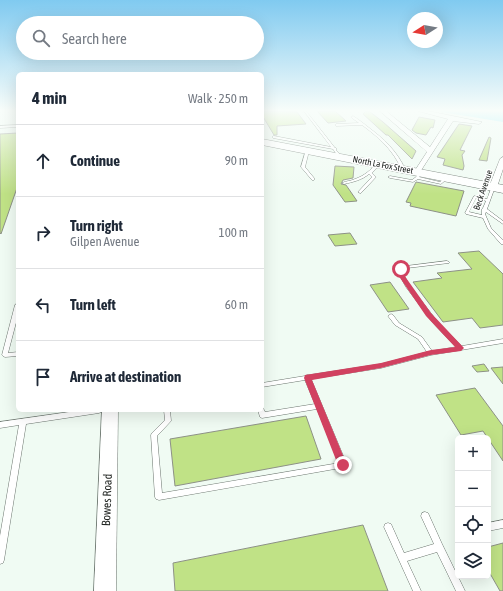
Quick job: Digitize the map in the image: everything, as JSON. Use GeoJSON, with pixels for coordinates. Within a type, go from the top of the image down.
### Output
{"type":"FeatureCollection","features":[{"type":"Feature","properties":{"kind":"main road","name":"North La Fox Street"},"geometry":{"type":"LineString","coordinates":[[264,142],[307,151],[337,153],[374,169],[403,169],[444,180],[498,188]]}},
{"type":"Feature","properties":{"kind":"street"},"geometry":{"type":"LineString","coordinates":[[415,139],[430,151]]}},
{"type":"Feature","properties":{"kind":"street"},"geometry":{"type":"LineString","coordinates":[[418,174],[438,139]]}},
{"type":"Feature","properties":{"kind":"street","name":"Beck Avenue"},"geometry":{"type":"LineString","coordinates":[[498,188],[503,160]]}},
{"type":"Feature","properties":{"kind":"street","name":"Bowes Road"},"geometry":{"type":"LineString","coordinates":[[105,591],[110,412]]}},
{"type":"Feature","properties":{"kind":"lane"},"geometry":{"type":"LineString","coordinates":[[280,139],[337,153]]}},
{"type":"Feature","properties":{"kind":"lane"},"geometry":{"type":"LineString","coordinates":[[326,139],[337,153]]}},
{"type":"Feature","properties":{"kind":"lane"},"geometry":{"type":"LineString","coordinates":[[380,139],[396,157],[403,169]]}},
{"type":"Feature","properties":{"kind":"lane"},"geometry":{"type":"LineString","coordinates":[[307,151],[304,167],[313,179]]}},
{"type":"Feature","properties":{"kind":"lane"},"geometry":{"type":"LineString","coordinates":[[344,183],[361,179],[374,169]]}},
{"type":"Feature","properties":{"kind":"lane"},"geometry":{"type":"LineString","coordinates":[[360,192],[374,177],[374,169]]}},
{"type":"Feature","properties":{"kind":"lane"},"geometry":{"type":"LineString","coordinates":[[390,177],[413,181],[418,174]]}},
{"type":"Feature","properties":{"kind":"lane","name":"Beck Avenue"},"geometry":{"type":"LineString","coordinates":[[498,188],[488,200],[483,214],[489,228],[503,243]]}},
{"type":"Feature","properties":{"kind":"lane"},"geometry":{"type":"LineString","coordinates":[[484,217],[468,213],[475,197],[488,200]]}},
{"type":"Feature","properties":{"kind":"lane"},"geometry":{"type":"LineString","coordinates":[[484,209],[503,223]]}},
{"type":"Feature","properties":{"kind":"lane"},"geometry":{"type":"LineString","coordinates":[[447,262],[406,267],[401,269],[400,272],[408,286],[432,318],[461,348]]}},
{"type":"Feature","properties":{"kind":"lane"},"geometry":{"type":"LineString","coordinates":[[16,312],[3,356],[16,354]]}},
{"type":"Feature","properties":{"kind":"lane"},"geometry":{"type":"LineString","coordinates":[[391,316],[397,324],[420,338],[431,353]]}},
{"type":"Feature","properties":{"kind":"lane"},"geometry":{"type":"LineString","coordinates":[[264,385],[381,366],[431,353],[503,341]]}},
{"type":"Feature","properties":{"kind":"lane"},"geometry":{"type":"LineString","coordinates":[[167,412],[168,421],[154,434],[159,497],[343,465],[308,378]]}},
{"type":"Feature","properties":{"kind":"lane"},"geometry":{"type":"LineString","coordinates":[[261,412],[262,415],[319,406]]}},
{"type":"Feature","properties":{"kind":"lane"},"geometry":{"type":"LineString","coordinates":[[0,425],[86,412]]}},
{"type":"Feature","properties":{"kind":"lane"},"geometry":{"type":"LineString","coordinates":[[0,560],[23,422]]}},
{"type":"Feature","properties":{"kind":"lane"},"geometry":{"type":"LineString","coordinates":[[425,516],[461,591]]}},
{"type":"Feature","properties":{"kind":"lane"},"geometry":{"type":"LineString","coordinates":[[491,526],[503,524]]}},
{"type":"Feature","properties":{"kind":"lane"},"geometry":{"type":"LineString","coordinates":[[388,526],[417,591]]}},
{"type":"Feature","properties":{"kind":"lane"},"geometry":{"type":"LineString","coordinates":[[402,558],[439,547]]}},
{"type":"Feature","properties":{"kind":"building"},"geometry":{"type":"Polygon","coordinates":[[[0,139],[16,139],[16,191],[1,234],[0,139]]]}},
{"type":"Feature","properties":{"kind":"building"},"geometry":{"type":"Polygon","coordinates":[[[392,139],[402,139],[416,151],[412,159],[392,139]]]}},
{"type":"Feature","properties":{"kind":"building"},"geometry":{"type":"Polygon","coordinates":[[[449,139],[466,139],[460,150],[465,151],[462,155],[464,166],[463,170],[443,165],[445,159],[437,157],[449,139]]]}},
{"type":"Feature","properties":{"kind":"building"},"geometry":{"type":"Polygon","coordinates":[[[488,139],[491,139],[487,161],[479,160],[488,139]]]}},
{"type":"Feature","properties":{"kind":"building"},"geometry":{"type":"Polygon","coordinates":[[[335,166],[354,167],[353,178],[343,180],[341,184],[346,185],[357,201],[345,202],[333,185],[335,166]]]}},
{"type":"Feature","properties":{"kind":"building"},"geometry":{"type":"Polygon","coordinates":[[[416,182],[464,191],[456,216],[410,206],[411,203],[406,202],[416,182]]]}},
{"type":"Feature","properties":{"kind":"building"},"geometry":{"type":"Polygon","coordinates":[[[350,233],[357,244],[335,246],[328,235],[350,233]]]}},
{"type":"Feature","properties":{"kind":"building"},"geometry":{"type":"Polygon","coordinates":[[[479,251],[503,274],[503,325],[480,328],[472,318],[443,322],[413,282],[442,278],[437,273],[472,269],[458,253],[479,251]]]}},
{"type":"Feature","properties":{"kind":"building"},"geometry":{"type":"Polygon","coordinates":[[[390,282],[409,309],[388,312],[370,285],[390,282]]]}},
{"type":"Feature","properties":{"kind":"building"},"geometry":{"type":"Polygon","coordinates":[[[484,364],[489,371],[477,372],[472,366],[484,364]]]}},
{"type":"Feature","properties":{"kind":"building"},"geometry":{"type":"Polygon","coordinates":[[[503,367],[503,384],[491,368],[503,367]]]}},
{"type":"Feature","properties":{"kind":"building"},"geometry":{"type":"Polygon","coordinates":[[[475,388],[503,426],[503,461],[491,443],[491,435],[486,435],[483,431],[461,435],[436,395],[475,388]]]}},
{"type":"Feature","properties":{"kind":"building"},"geometry":{"type":"Polygon","coordinates":[[[306,416],[321,459],[175,486],[170,439],[306,416]]]}},
{"type":"Feature","properties":{"kind":"building"},"geometry":{"type":"Polygon","coordinates":[[[363,525],[388,591],[175,591],[173,563],[363,525]]]}},
{"type":"Feature","properties":{"kind":"building"},"geometry":{"type":"Polygon","coordinates":[[[503,543],[503,591],[500,591],[491,575],[491,546],[503,543]]]}},
{"type":"Feature","properties":{"kind":"route"},"geometry":{"type":"LineString","coordinates":[[343,465],[308,378],[381,366],[431,353],[461,348],[435,322],[408,286],[401,275],[401,269]]}}]}
